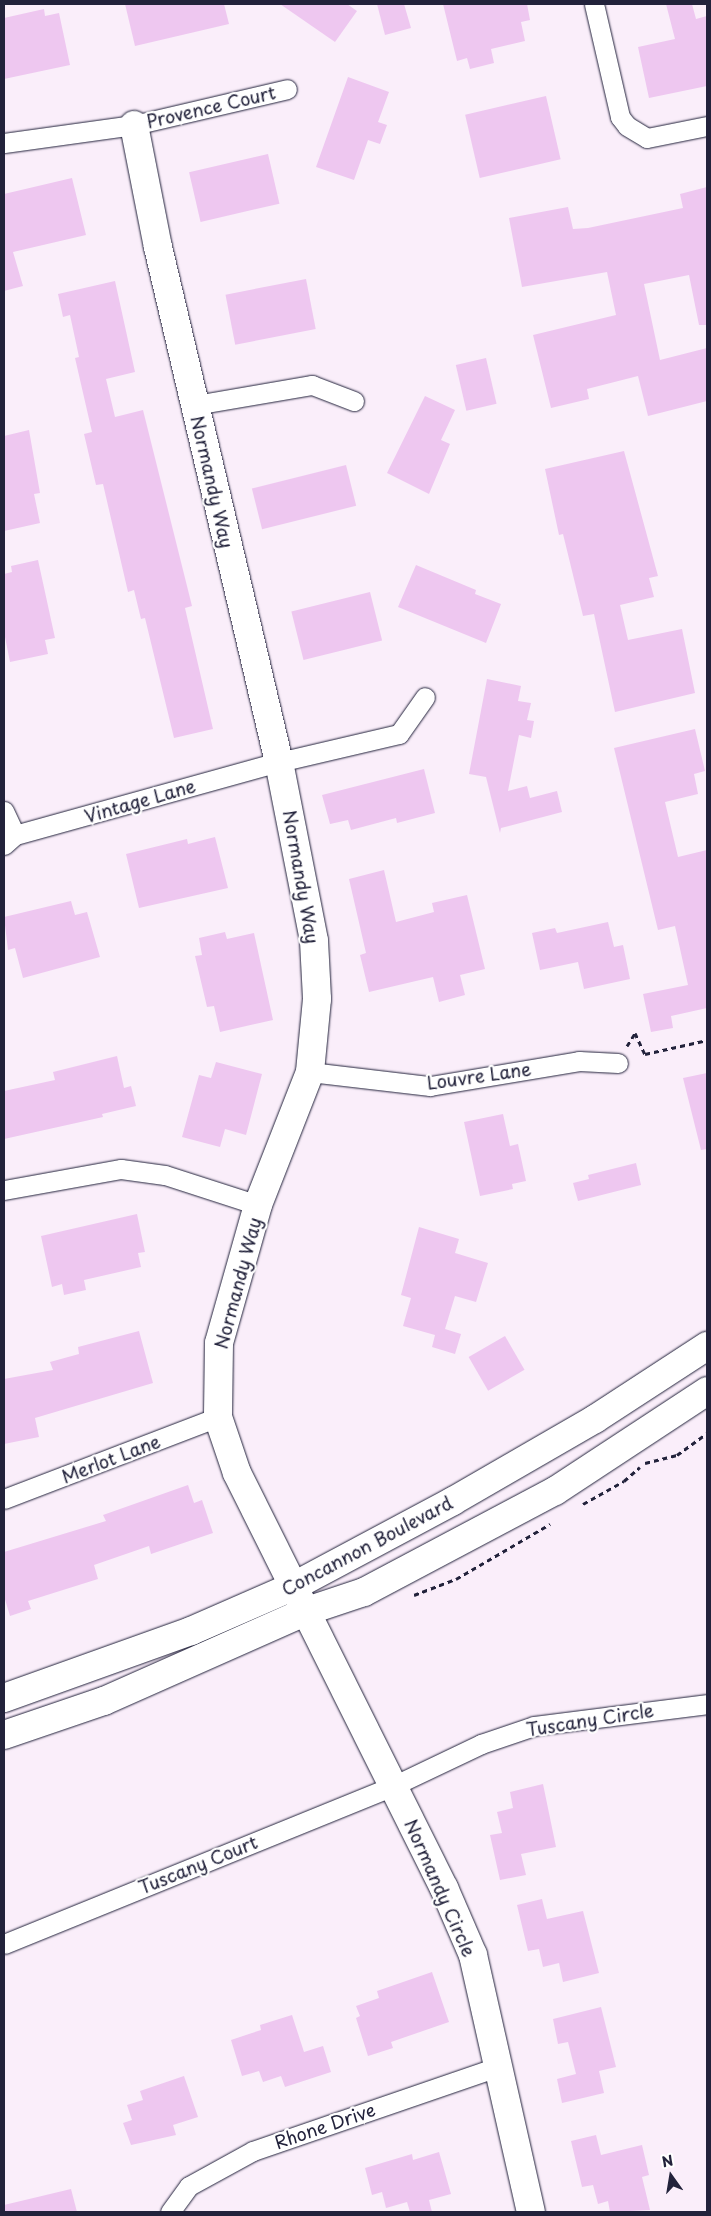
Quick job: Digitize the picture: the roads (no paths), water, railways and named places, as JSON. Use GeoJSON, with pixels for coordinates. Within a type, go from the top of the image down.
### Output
{"type":"FeatureCollection","features":[{"type":"Feature","properties":{"kind":"street"},"geometry":{"type":"LineString","coordinates":[[594,4],[620,117],[627,126],[647,138],[707,126]]}},
{"type":"Feature","properties":{"kind":"street","name":"Provence Court"},"geometry":{"type":"LineString","coordinates":[[4,144],[134,125],[288,89]]}},
{"type":"Feature","properties":{"kind":"street","name":"Normandy Way"},"geometry":{"type":"LineString","coordinates":[[134,125],[158,247],[279,762],[314,941],[316,999],[310,1072],[258,1205],[219,1343],[218,1418],[237,1473],[307,1611]]}},
{"type":"Feature","properties":{"kind":"street"},"geometry":{"type":"LineString","coordinates":[[195,404],[312,385],[354,401]]}},
{"type":"Feature","properties":{"kind":"street","name":"Vintage Lane"},"geometry":{"type":"LineString","coordinates":[[10,840],[279,762],[400,734],[425,697]]}},
{"type":"Feature","properties":{"kind":"street"},"geometry":{"type":"LineString","coordinates":[[4,811],[10,840]]}},
{"type":"Feature","properties":{"kind":"street","name":"Louvre Lane"},"geometry":{"type":"LineString","coordinates":[[310,1072],[430,1086],[579,1061],[618,1063]]}},
{"type":"Feature","properties":{"kind":"street"},"geometry":{"type":"LineString","coordinates":[[4,1190],[121,1169],[165,1175],[258,1205]]}},
{"type":"Feature","properties":{"kind":"street","name":"Concannon Boulevard"},"geometry":{"type":"LineString","coordinates":[[4,1698],[191,1631],[294,1586],[453,1501],[595,1419],[707,1346]]}},
{"type":"Feature","properties":{"kind":"street","name":"Concannon Boulevard"},"geometry":{"type":"LineString","coordinates":[[4,1735],[104,1701],[307,1611],[364,1592],[555,1491],[707,1391]]}},
{"type":"Feature","properties":{"kind":"street","name":"Merlot Lane"},"geometry":{"type":"LineString","coordinates":[[4,1499],[218,1418]]}},
{"type":"Feature","properties":{"kind":"street","name":"Normandy Circle"},"geometry":{"type":"LineString","coordinates":[[307,1611],[444,1888],[473,1955],[531,2212]]}},
{"type":"Feature","properties":{"kind":"street","name":"Tuscany Circle"},"geometry":{"type":"LineString","coordinates":[[393,1786],[481,1744],[534,1726],[707,1704]]}},
{"type":"Feature","properties":{"kind":"street","name":"Tuscany Court"},"geometry":{"type":"LineString","coordinates":[[4,1944],[393,1786]]}},
{"type":"Feature","properties":{"kind":"street","name":"Rhone Drive"},"geometry":{"type":"LineString","coordinates":[[170,2212],[170,2208],[189,2186],[253,2151],[497,2067]]}}]}
